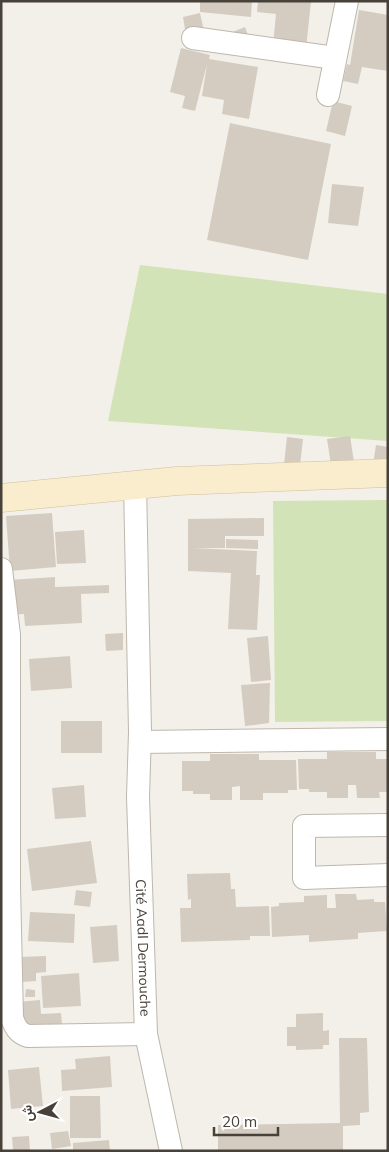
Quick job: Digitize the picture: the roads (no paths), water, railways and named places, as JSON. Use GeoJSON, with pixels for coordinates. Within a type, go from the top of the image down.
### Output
{"type":"FeatureCollection","features":[{"type":"Feature","properties":{"kind":"main road"},"geometry":{"type":"LineString","coordinates":[[1,498],[135,483],[388,473]]}},
{"type":"Feature","properties":{"kind":"street"},"geometry":{"type":"LineString","coordinates":[[328,95],[347,1]]}},
{"type":"Feature","properties":{"kind":"street"},"geometry":{"type":"LineString","coordinates":[[193,38],[335,58]]}},
{"type":"Feature","properties":{"kind":"street","name":"Cité Aadl Dermouche"},"geometry":{"type":"LineString","coordinates":[[135,483],[140,742],[138,797],[146,1034],[171,1151]]}},
{"type":"Feature","properties":{"kind":"street"},"geometry":{"type":"LineString","coordinates":[[1,569],[5,635],[5,885],[10,1007],[15,1027],[21,1034],[28,1036],[146,1034]]}},
{"type":"Feature","properties":{"kind":"street"},"geometry":{"type":"LineString","coordinates":[[140,742],[388,739]]}},
{"type":"Feature","properties":{"kind":"street"},"geometry":{"type":"LineString","coordinates":[[388,825],[304,826],[304,878],[388,875]]}}]}
